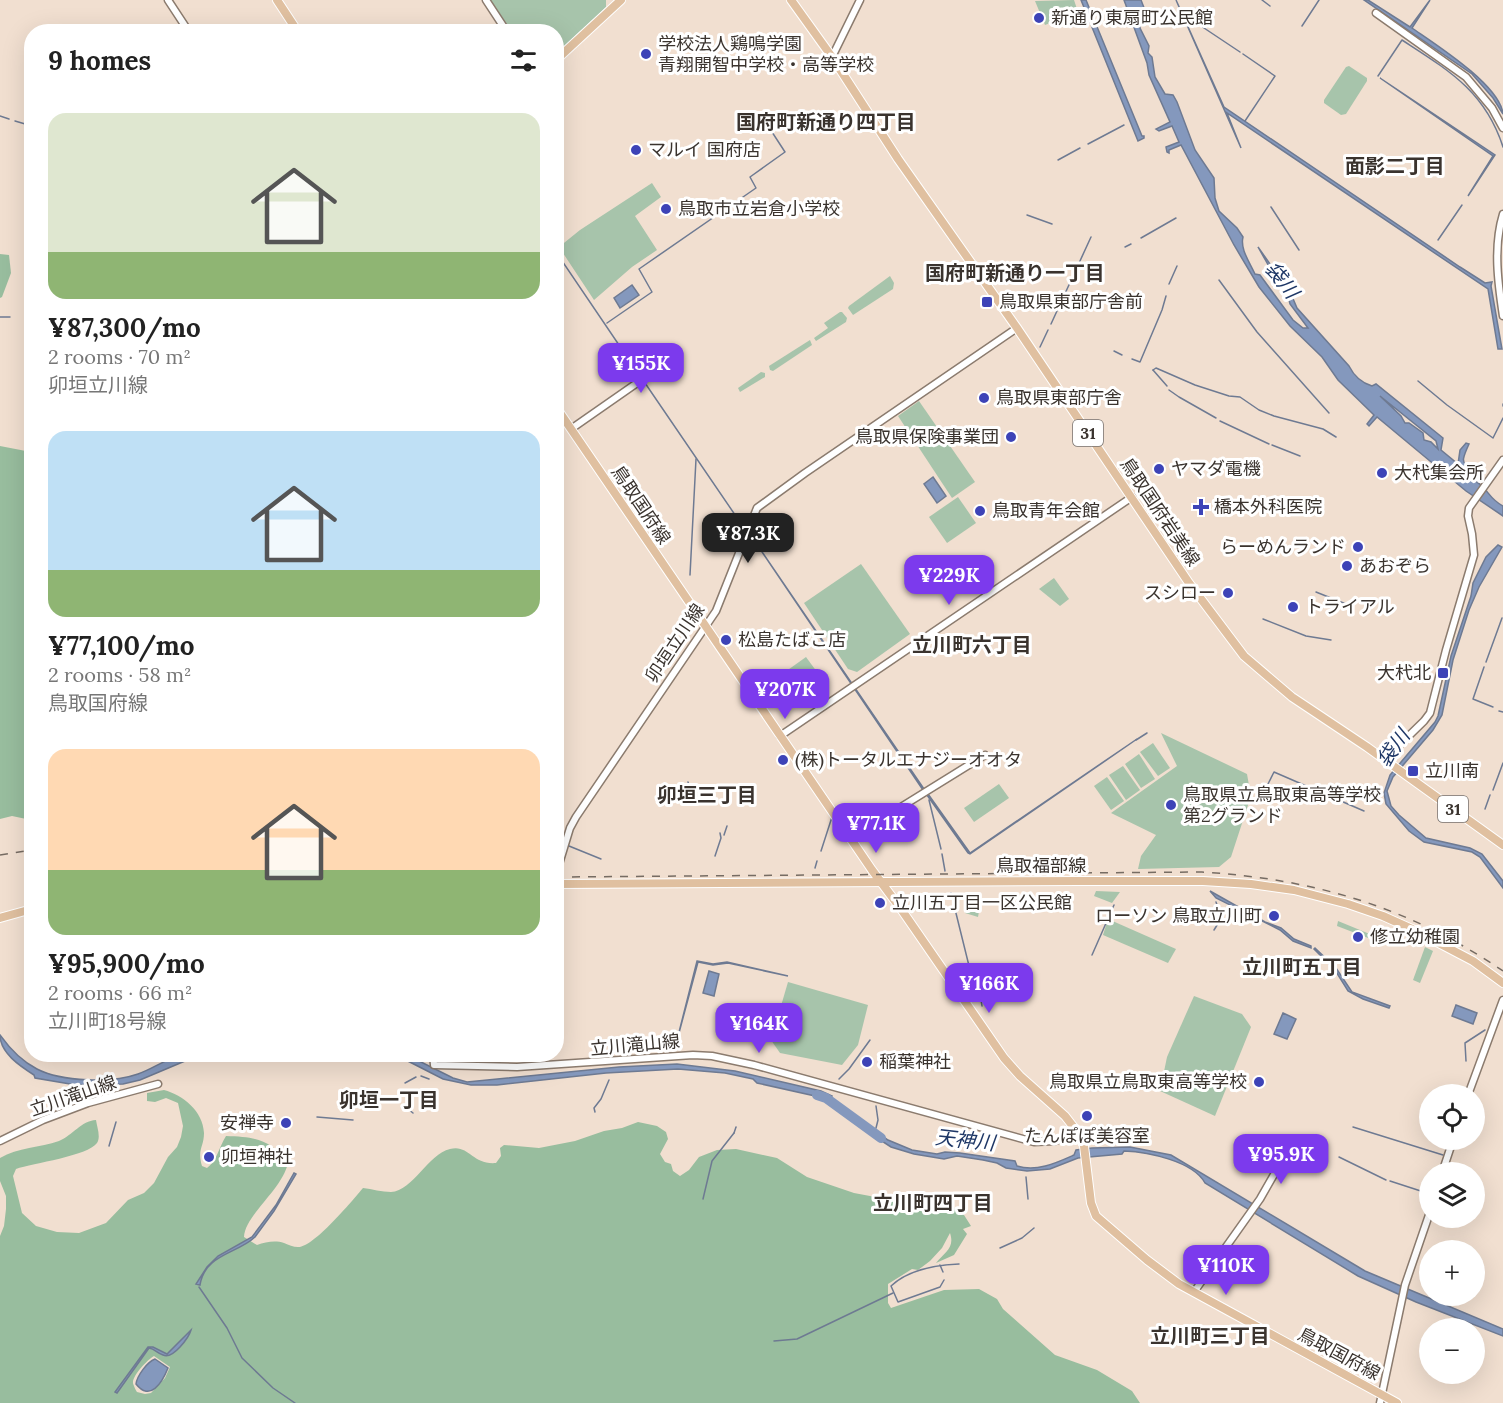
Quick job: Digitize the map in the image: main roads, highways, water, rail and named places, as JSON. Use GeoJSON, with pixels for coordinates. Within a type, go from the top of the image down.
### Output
{"type":"FeatureCollection","features":[{"type":"Feature","properties":{"kind":"main road"},"geometry":{"type":"LineString","coordinates":[[277,0],[293,24]]}},
{"type":"Feature","properties":{"kind":"main road"},"geometry":{"type":"LineString","coordinates":[[564,53],[621,0]]}},
{"type":"Feature","properties":{"kind":"main road","name":"鳥取国府岩美線"},"geometry":{"type":"LineString","coordinates":[[790,0],[832,57],[899,160],[1017,328],[1189,583],[1244,656],[1292,697],[1385,759],[1503,845]]}},
{"type":"Feature","properties":{"kind":"main road","name":"鳥取国府線"},"geometry":{"type":"LineString","coordinates":[[564,419],[780,736],[1004,1058],[1020,1076],[1065,1116],[1079,1134],[1084,1146],[1091,1203],[1096,1216],[1147,1260],[1194,1292],[1381,1399],[1397,1403]]}},
{"type":"Feature","properties":{"kind":"main road","name":"鳥取福部線"},"geometry":{"type":"LineString","coordinates":[[564,884],[1203,881],[1275,887],[1348,904],[1383,916],[1473,961],[1503,983]]}},
{"type":"Feature","properties":{"kind":"main road"},"geometry":{"type":"LineString","coordinates":[[0,918],[24,911]]}},
{"type":"Feature","properties":{"kind":"water"},"geometry":{"type":"Polygon","coordinates":[[[1081,0],[1086,0],[1142,136],[1144,136],[1138,141],[1081,0]]]}},
{"type":"Feature","properties":{"kind":"water"},"geometry":{"type":"Polygon","coordinates":[[[1124,0],[1141,0],[1148,18],[1140,14],[1140,28],[1149,46],[1148,53],[1152,57],[1155,77],[1165,94],[1173,95],[1177,102],[1195,150],[1214,178],[1215,198],[1219,211],[1243,237],[1244,251],[1255,274],[1260,275],[1293,320],[1303,328],[1308,328],[1290,304],[1286,288],[1270,268],[1258,247],[1288,287],[1297,308],[1359,379],[1372,386],[1376,384],[1443,438],[1441,450],[1458,464],[1460,450],[1466,443],[1469,444],[1463,460],[1470,478],[1503,506],[1503,516],[1466,491],[1377,417],[1369,426],[1367,424],[1374,415],[1338,380],[1322,357],[1290,326],[1259,287],[1181,145],[1167,152],[1166,147],[1179,142],[1172,126],[1159,131],[1156,129],[1170,122],[1149,75],[1147,63],[1124,0]],[[1380,396],[1401,416],[1405,423],[1409,423],[1423,433],[1424,440],[1431,442],[1438,449],[1436,441],[1380,396]]]}},
{"type":"Feature","properties":{"kind":"water"},"geometry":{"type":"Polygon","coordinates":[[[1176,0],[1224,107],[1460,267],[1485,283],[1492,282],[1502,349],[1498,349],[1488,289],[1227,113],[1241,148],[1176,0]]]}},
{"type":"Feature","properties":{"kind":"water"},"geometry":{"type":"Polygon","coordinates":[[[1364,0],[1368,0],[1410,27],[1430,0],[1412,28],[1479,78],[1499,103],[1503,114],[1493,98],[1472,74],[1364,0]]]}},
{"type":"Feature","properties":{"kind":"water"},"geometry":{"type":"Polygon","coordinates":[[[1380,78],[1495,155],[1468,196],[1493,156],[1380,78]]]}},
{"type":"Feature","properties":{"kind":"water"},"geometry":{"type":"Polygon","coordinates":[[[632,285],[639,295],[620,308],[614,298],[632,285]]]}},
{"type":"Feature","properties":{"kind":"water"},"geometry":{"type":"Polygon","coordinates":[[[933,477],[946,496],[937,503],[924,484],[933,477]]]}},
{"type":"Feature","properties":{"kind":"water"},"geometry":{"type":"Polygon","coordinates":[[[754,540],[924,789],[923,790],[754,540]]]}},
{"type":"Feature","properties":{"kind":"water"},"geometry":{"type":"Polygon","coordinates":[[[1498,545],[1502,547],[1479,587],[1469,610],[1453,660],[1442,715],[1433,730],[1393,777],[1387,791],[1391,806],[1426,838],[1470,848],[1482,854],[1503,881],[1503,888],[1480,857],[1472,852],[1424,842],[1409,831],[1386,804],[1384,793],[1390,775],[1438,716],[1451,656],[1471,596],[1473,583],[1486,557],[1498,545]]]}},
{"type":"Feature","properties":{"kind":"water"},"geometry":{"type":"Polygon","coordinates":[[[1137,739],[970,854],[927,795],[970,853],[1137,739]]]}},
{"type":"Feature","properties":{"kind":"water"},"geometry":{"type":"Polygon","coordinates":[[[1210,891],[1265,922],[1281,928],[1294,939],[1311,948],[1293,941],[1280,930],[1216,898],[1210,891]]]}},
{"type":"Feature","properties":{"kind":"water"},"geometry":{"type":"Polygon","coordinates":[[[1315,948],[1336,968],[1352,992],[1390,1006],[1389,1008],[1348,991],[1335,970],[1315,948]]]}},
{"type":"Feature","properties":{"kind":"water"},"geometry":{"type":"Polygon","coordinates":[[[697,961],[713,964],[727,962],[788,976],[728,963],[713,965],[698,962],[676,1044],[697,961]]]}},
{"type":"Feature","properties":{"kind":"water"},"geometry":{"type":"Polygon","coordinates":[[[709,971],[719,974],[714,996],[703,993],[709,971]]]}},
{"type":"Feature","properties":{"kind":"water"},"geometry":{"type":"Polygon","coordinates":[[[1456,1005],[1477,1013],[1473,1024],[1452,1016],[1456,1005]]]}},
{"type":"Feature","properties":{"kind":"water"},"geometry":{"type":"Polygon","coordinates":[[[1283,1013],[1296,1019],[1287,1039],[1274,1034],[1283,1013]]]}},
{"type":"Feature","properties":{"kind":"water"},"geometry":{"type":"Polygon","coordinates":[[[0,1035],[24,1062],[31,1066],[47,1073],[73,1079],[102,1080],[128,1077],[164,1062],[183,1062],[140,1080],[123,1084],[76,1085],[35,1078],[7,1053],[0,1035]]]}},
{"type":"Feature","properties":{"kind":"water"},"geometry":{"type":"Polygon","coordinates":[[[410,1062],[421,1062],[453,1078],[467,1082],[619,1067],[677,1064],[735,1071],[821,1091],[832,1096],[827,1102],[815,1096],[757,1083],[753,1079],[725,1073],[678,1069],[606,1073],[497,1085],[471,1085],[443,1079],[410,1062]]]}},
{"type":"Feature","properties":{"kind":"water"},"geometry":{"type":"Polygon","coordinates":[[[873,1129],[888,1140],[912,1150],[937,1154],[960,1153],[1015,1161],[1017,1166],[1024,1168],[1046,1166],[1074,1155],[1076,1150],[1092,1148],[1130,1147],[1171,1155],[1365,1271],[1419,1294],[1419,1303],[1358,1276],[1205,1183],[1191,1169],[1169,1159],[1124,1151],[1122,1154],[1078,1158],[1050,1169],[1027,1171],[957,1156],[944,1159],[914,1154],[891,1147],[868,1132],[873,1129]]]}},
{"type":"Feature","properties":{"kind":"water"},"geometry":{"type":"Polygon","coordinates":[[[294,1173],[296,1174],[274,1211],[255,1237],[215,1261],[203,1275],[200,1285],[196,1284],[207,1267],[218,1256],[252,1237],[276,1205],[294,1173]]]}},
{"type":"Feature","properties":{"kind":"water"},"geometry":{"type":"Polygon","coordinates":[[[1426,1306],[1448,1306],[1477,1318],[1457,1318],[1426,1306]]]}},
{"type":"Feature","properties":{"kind":"water"},"geometry":{"type":"Polygon","coordinates":[[[1485,1321],[1503,1329],[1503,1336],[1485,1329],[1485,1321]]]}},
{"type":"Feature","properties":{"kind":"water"},"geometry":{"type":"Polygon","coordinates":[[[191,1330],[176,1351],[167,1356],[149,1348],[117,1393],[115,1392],[148,1347],[167,1354],[191,1330]]]}},
{"type":"Feature","properties":{"kind":"water"},"geometry":{"type":"Polygon","coordinates":[[[155,1359],[168,1368],[159,1384],[151,1391],[146,1391],[136,1384],[140,1373],[155,1359]]]}},
{"type":"Feature","properties":{"kind":"waterway"},"geometry":{"type":"LineString","coordinates":[[1262,0],[1270,6]]}},
{"type":"Feature","properties":{"kind":"waterway"},"geometry":{"type":"LineString","coordinates":[[1302,26],[1319,0]]}},
{"type":"Feature","properties":{"kind":"waterway"},"geometry":{"type":"LineString","coordinates":[[1186,16],[1240,52]]}},
{"type":"Feature","properties":{"kind":"waterway"},"geometry":{"type":"LineString","coordinates":[[1378,76],[1402,40],[1449,72],[1475,96],[1486,111],[1503,147]]}},
{"type":"Feature","properties":{"kind":"waterway"},"geometry":{"type":"LineString","coordinates":[[1243,54],[1275,76],[1245,121]]}},
{"type":"Feature","properties":{"kind":"waterway"},"geometry":{"type":"LineString","coordinates":[[607,323],[652,292],[639,269],[756,188],[750,177],[785,152],[761,115],[757,114]]}},
{"type":"Feature","properties":{"kind":"waterway"},"geometry":{"type":"LineString","coordinates":[[0,116],[9,119]]}},
{"type":"Feature","properties":{"kind":"waterway"},"geometry":{"type":"LineString","coordinates":[[15,121],[24,124]]}},
{"type":"Feature","properties":{"kind":"waterway"},"geometry":{"type":"LineString","coordinates":[[1088,144],[1124,125]]}},
{"type":"Feature","properties":{"kind":"waterway"},"geometry":{"type":"LineString","coordinates":[[1058,160],[1080,148]]}},
{"type":"Feature","properties":{"kind":"waterway"},"geometry":{"type":"LineString","coordinates":[[1438,240],[1462,205]]}},
{"type":"Feature","properties":{"kind":"waterway"},"geometry":{"type":"LineString","coordinates":[[1271,207],[1299,250]]}},
{"type":"Feature","properties":{"kind":"waterway"},"geometry":{"type":"LineString","coordinates":[[1027,215],[1052,224]]}},
{"type":"Feature","properties":{"kind":"waterway"},"geometry":{"type":"LineString","coordinates":[[1141,238],[1176,218]]}},
{"type":"Feature","properties":{"kind":"waterway"},"geometry":{"type":"LineString","coordinates":[[1051,324],[1091,237]]}},
{"type":"Feature","properties":{"kind":"waterway"},"geometry":{"type":"LineString","coordinates":[[1125,247],[1131,244]]}},
{"type":"Feature","properties":{"kind":"waterway"},"geometry":{"type":"LineString","coordinates":[[564,264],[640,376]]}},
{"type":"Feature","properties":{"kind":"waterway"},"geometry":{"type":"LineString","coordinates":[[1169,284],[1177,266]]}},
{"type":"Feature","properties":{"kind":"waterway"},"geometry":{"type":"LineString","coordinates":[[1219,280],[1257,332],[1329,413]]}},
{"type":"Feature","properties":{"kind":"waterway"},"geometry":{"type":"LineString","coordinates":[[1132,359],[1140,362],[1166,296]]}},
{"type":"Feature","properties":{"kind":"waterway"},"geometry":{"type":"LineString","coordinates":[[0,317],[10,317]]}},
{"type":"Feature","properties":{"kind":"waterway"},"geometry":{"type":"LineString","coordinates":[[1040,347],[1048,330]]}},
{"type":"Feature","properties":{"kind":"waterway"},"geometry":{"type":"LineString","coordinates":[[1114,351],[1122,355]]}},
{"type":"Feature","properties":{"kind":"waterway"},"geometry":{"type":"LineString","coordinates":[[1153,370],[1156,368],[1195,385],[1229,396],[1240,397],[1259,410],[1323,429],[1336,437]]}},
{"type":"Feature","properties":{"kind":"waterway"},"geometry":{"type":"LineString","coordinates":[[1153,370],[1167,386]]}},
{"type":"Feature","properties":{"kind":"waterway"},"geometry":{"type":"LineString","coordinates":[[1418,381],[1493,438],[1503,418]]}},
{"type":"Feature","properties":{"kind":"waterway"},"geometry":{"type":"LineString","coordinates":[[645,383],[744,528]]}},
{"type":"Feature","properties":{"kind":"waterway"},"geometry":{"type":"LineString","coordinates":[[1169,390],[1216,418]]}},
{"type":"Feature","properties":{"kind":"waterway"},"geometry":{"type":"LineString","coordinates":[[1220,421],[1269,444]]}},
{"type":"Feature","properties":{"kind":"waterway"},"geometry":{"type":"LineString","coordinates":[[1272,445],[1300,456]]}},
{"type":"Feature","properties":{"kind":"waterway"},"geometry":{"type":"LineString","coordinates":[[690,575],[696,459]]}},
{"type":"Feature","properties":{"kind":"waterway"},"geometry":{"type":"LineString","coordinates":[[1316,592],[1346,604]]}},
{"type":"Feature","properties":{"kind":"waterway"},"geometry":{"type":"LineString","coordinates":[[1486,662],[1502,618]]}},
{"type":"Feature","properties":{"kind":"waterway"},"geometry":{"type":"LineString","coordinates":[[1263,619],[1306,636],[1331,640]]}},
{"type":"Feature","properties":{"kind":"waterway"},"geometry":{"type":"LineString","coordinates":[[1484,667],[1473,699],[1493,707]]}},
{"type":"Feature","properties":{"kind":"waterway"},"geometry":{"type":"LineString","coordinates":[[1499,711],[1503,712]]}},
{"type":"Feature","properties":{"kind":"waterway"},"geometry":{"type":"LineString","coordinates":[[1136,740],[1147,733]]}},
{"type":"Feature","properties":{"kind":"waterway"},"geometry":{"type":"LineString","coordinates":[[1493,790],[1503,763]]}},
{"type":"Feature","properties":{"kind":"waterway"},"geometry":{"type":"LineString","coordinates":[[1268,784],[1274,772],[1364,811]]}},
{"type":"Feature","properties":{"kind":"waterway"},"geometry":{"type":"LineString","coordinates":[[688,782],[692,795]]}},
{"type":"Feature","properties":{"kind":"waterway"},"geometry":{"type":"LineString","coordinates":[[1485,809],[1490,795]]}},
{"type":"Feature","properties":{"kind":"waterway"},"geometry":{"type":"LineString","coordinates":[[929,800],[941,849]]}},
{"type":"Feature","properties":{"kind":"waterway"},"geometry":{"type":"LineString","coordinates":[[821,851],[832,817]]}},
{"type":"Feature","properties":{"kind":"waterway"},"geometry":{"type":"LineString","coordinates":[[724,835],[727,826]]}},
{"type":"Feature","properties":{"kind":"waterway"},"geometry":{"type":"LineString","coordinates":[[715,856],[721,838],[720,833]]}},
{"type":"Feature","properties":{"kind":"waterway"},"geometry":{"type":"LineString","coordinates":[[569,846],[601,859]]}},
{"type":"Feature","properties":{"kind":"waterway"},"geometry":{"type":"LineString","coordinates":[[942,854],[945,871]]}},
{"type":"Feature","properties":{"kind":"waterway"},"geometry":{"type":"LineString","coordinates":[[815,868],[817,861]]}},
{"type":"Feature","properties":{"kind":"waterway"},"geometry":{"type":"LineString","coordinates":[[951,893],[973,982],[980,994],[982,1006]]}},
{"type":"Feature","properties":{"kind":"waterway"},"geometry":{"type":"LineString","coordinates":[[1216,902],[1222,919]]}},
{"type":"Feature","properties":{"kind":"waterway"},"geometry":{"type":"LineString","coordinates":[[1092,955],[1114,905]]}},
{"type":"Feature","properties":{"kind":"waterway"},"geometry":{"type":"LineString","coordinates":[[1214,930],[1219,922]]}},
{"type":"Feature","properties":{"kind":"waterway"},"geometry":{"type":"LineString","coordinates":[[1466,1061],[1465,1043],[1485,1030]]}},
{"type":"Feature","properties":{"kind":"waterway"},"geometry":{"type":"LineString","coordinates":[[839,1079],[870,1040]]}},
{"type":"Feature","properties":{"kind":"waterway"},"geometry":{"type":"LineString","coordinates":[[421,1076],[429,1079]]}},
{"type":"Feature","properties":{"kind":"waterway"},"geometry":{"type":"LineString","coordinates":[[405,1083],[416,1077]]}},
{"type":"Feature","properties":{"kind":"waterway"},"geometry":{"type":"LineString","coordinates":[[595,1112],[594,1108],[601,1099],[609,1080]]}},
{"type":"Feature","properties":{"kind":"waterway","name":"天神川"},"geometry":{"type":"LineString","coordinates":[[817,1095],[826,1098],[881,1138]]}},
{"type":"Feature","properties":{"kind":"waterway"},"geometry":{"type":"LineString","coordinates":[[403,1105],[413,1113]]}},
{"type":"Feature","properties":{"kind":"waterway"},"geometry":{"type":"LineString","coordinates":[[876,1106],[878,1120],[876,1128]]}},
{"type":"Feature","properties":{"kind":"waterway"},"geometry":{"type":"LineString","coordinates":[[317,1117],[353,1120]]}},
{"type":"Feature","properties":{"kind":"waterway"},"geometry":{"type":"LineString","coordinates":[[109,1146],[116,1122]]}},
{"type":"Feature","properties":{"kind":"waterway"},"geometry":{"type":"LineString","coordinates":[[734,1133],[736,1127]]}},
{"type":"Feature","properties":{"kind":"waterway"},"geometry":{"type":"LineString","coordinates":[[1353,1127],[1443,1155]]}},
{"type":"Feature","properties":{"kind":"waterway"},"geometry":{"type":"LineString","coordinates":[[703,1199],[712,1161],[734,1133]]}},
{"type":"Feature","properties":{"kind":"waterway"},"geometry":{"type":"LineString","coordinates":[[1339,1157],[1386,1180]]}},
{"type":"Feature","properties":{"kind":"waterway"},"geometry":{"type":"LineString","coordinates":[[1026,1177],[1028,1199]]}},
{"type":"Feature","properties":{"kind":"waterway"},"geometry":{"type":"LineString","coordinates":[[1390,1181],[1419,1190]]}},
{"type":"Feature","properties":{"kind":"waterway"},"geometry":{"type":"LineString","coordinates":[[1000,1248],[1022,1238],[1034,1228]]}},
{"type":"Feature","properties":{"kind":"waterway"},"geometry":{"type":"LineString","coordinates":[[944,1280],[940,1287],[898,1302],[891,1286],[914,1272],[941,1265],[959,1264]]}},
{"type":"Feature","properties":{"kind":"waterway"},"geometry":{"type":"LineString","coordinates":[[940,1265],[943,1272]]}},
{"type":"Feature","properties":{"kind":"waterway"},"geometry":{"type":"LineString","coordinates":[[199,1287],[227,1328],[242,1358],[273,1388],[295,1403]]}},
{"type":"Feature","properties":{"kind":"waterway"},"geometry":{"type":"LineString","coordinates":[[774,1341],[797,1339],[893,1293]]}},
{"type":"Feature","properties":{"kind":"railway"},"geometry":{"type":"LineString","coordinates":[[0,855],[24,851]]}},
{"type":"Feature","properties":{"kind":"railway"},"geometry":{"type":"LineString","coordinates":[[564,877],[1202,872],[1244,876],[1283,881],[1322,890],[1396,913],[1468,949],[1503,971]]}},
{"type":"Feature","properties":{"kind":"place","name":"新通り東扇町公民館"},"geometry":{"type":"Point","coordinates":[1039,18]}},
{"type":"Feature","properties":{"kind":"place","name":"学校法人鶏鳴学園 青翔開智中学校・高等学校"},"geometry":{"type":"Point","coordinates":[646,54]}},
{"type":"Feature","properties":{"kind":"place","name":"マルイ 国府店"},"geometry":{"type":"Point","coordinates":[636,150]}},
{"type":"Feature","properties":{"kind":"place","name":"鳥取市立岩倉小学校"},"geometry":{"type":"Point","coordinates":[666,209]}},
{"type":"Feature","properties":{"kind":"place","name":"鳥取県東部庁舎前"},"geometry":{"type":"Point","coordinates":[987,302]}},
{"type":"Feature","properties":{"kind":"place","name":"鳥取県東部庁舎"},"geometry":{"type":"Point","coordinates":[984,398]}},
{"type":"Feature","properties":{"kind":"place","name":"鳥取県保険事業団"},"geometry":{"type":"Point","coordinates":[1011,437]}},
{"type":"Feature","properties":{"kind":"place","name":"ヤマダ電機"},"geometry":{"type":"Point","coordinates":[1159,469]}},
{"type":"Feature","properties":{"kind":"place","name":"大杙集会所"},"geometry":{"type":"Point","coordinates":[1382,473]}},
{"type":"Feature","properties":{"kind":"place","name":"橋本外科医院"},"geometry":{"type":"Point","coordinates":[1201,507]}},
{"type":"Feature","properties":{"kind":"place","name":"鳥取青年会館"},"geometry":{"type":"Point","coordinates":[980,511]}},
{"type":"Feature","properties":{"kind":"place","name":"らーめんランド"},"geometry":{"type":"Point","coordinates":[1358,547]}},
{"type":"Feature","properties":{"kind":"place","name":"あおぞら"},"geometry":{"type":"Point","coordinates":[1347,566]}},
{"type":"Feature","properties":{"kind":"place","name":"スシロー"},"geometry":{"type":"Point","coordinates":[1228,593]}},
{"type":"Feature","properties":{"kind":"place","name":"トライアル"},"geometry":{"type":"Point","coordinates":[1293,607]}},
{"type":"Feature","properties":{"kind":"place","name":"松島たばこ店"},"geometry":{"type":"Point","coordinates":[726,640]}},
{"type":"Feature","properties":{"kind":"place","name":"大杙北"},"geometry":{"type":"Point","coordinates":[1443,673]}},
{"type":"Feature","properties":{"kind":"place","name":"(株)トータルエナジーオオタ"},"geometry":{"type":"Point","coordinates":[783,760]}},
{"type":"Feature","properties":{"kind":"place","name":"立川南"},"geometry":{"type":"Point","coordinates":[1413,771]}},
{"type":"Feature","properties":{"kind":"place","name":"鳥取県立鳥取東高等学校 第2グランド"},"geometry":{"type":"Point","coordinates":[1171,805]}},
{"type":"Feature","properties":{"kind":"place","name":"立川五丁目一区公民館"},"geometry":{"type":"Point","coordinates":[880,903]}},
{"type":"Feature","properties":{"kind":"place","name":"ローソン 鳥取立川町"},"geometry":{"type":"Point","coordinates":[1274,916]}},
{"type":"Feature","properties":{"kind":"place","name":"修立幼稚園"},"geometry":{"type":"Point","coordinates":[1358,937]}},
{"type":"Feature","properties":{"kind":"place","name":"稲葉神社"},"geometry":{"type":"Point","coordinates":[867,1062]}},
{"type":"Feature","properties":{"kind":"place","name":"鳥取県立鳥取東高等学校"},"geometry":{"type":"Point","coordinates":[1259,1082]}},
{"type":"Feature","properties":{"kind":"place","name":"たんぽぽ美容室"},"geometry":{"type":"Point","coordinates":[1087,1116]}},
{"type":"Feature","properties":{"kind":"place","name":"安禅寺"},"geometry":{"type":"Point","coordinates":[286,1123]}},
{"type":"Feature","properties":{"kind":"place","name":"卯垣神社"},"geometry":{"type":"Point","coordinates":[209,1157]}},
{"type":"Feature","properties":{"kind":"district","name":"国府町新通り四丁目"},"geometry":{"type":"Point","coordinates":[826,122]}},
{"type":"Feature","properties":{"kind":"district","name":"面影二丁目"},"geometry":{"type":"Point","coordinates":[1395,166]}},
{"type":"Feature","properties":{"kind":"district","name":"国府町新通り一丁目"},"geometry":{"type":"Point","coordinates":[1015,273]}},
{"type":"Feature","properties":{"kind":"district","name":"立川町六丁目"},"geometry":{"type":"Point","coordinates":[972,645]}},
{"type":"Feature","properties":{"kind":"district","name":"卯垣三丁目"},"geometry":{"type":"Point","coordinates":[707,795]}},
{"type":"Feature","properties":{"kind":"district","name":"立川町五丁目"},"geometry":{"type":"Point","coordinates":[1302,967]}},
{"type":"Feature","properties":{"kind":"district","name":"卯垣一丁目"},"geometry":{"type":"Point","coordinates":[389,1100]}},
{"type":"Feature","properties":{"kind":"district","name":"立川町四丁目"},"geometry":{"type":"Point","coordinates":[933,1203]}},
{"type":"Feature","properties":{"kind":"district","name":"立川町三丁目"},"geometry":{"type":"Point","coordinates":[1210,1336]}},
{"type":"Feature","properties":{"kind":"water label","name":"袋川"},"geometry":{"type":"Point","coordinates":[1282,280]}},
{"type":"Feature","properties":{"kind":"water label","name":"袋川"},"geometry":{"type":"Point","coordinates":[1393,748]}}]}
